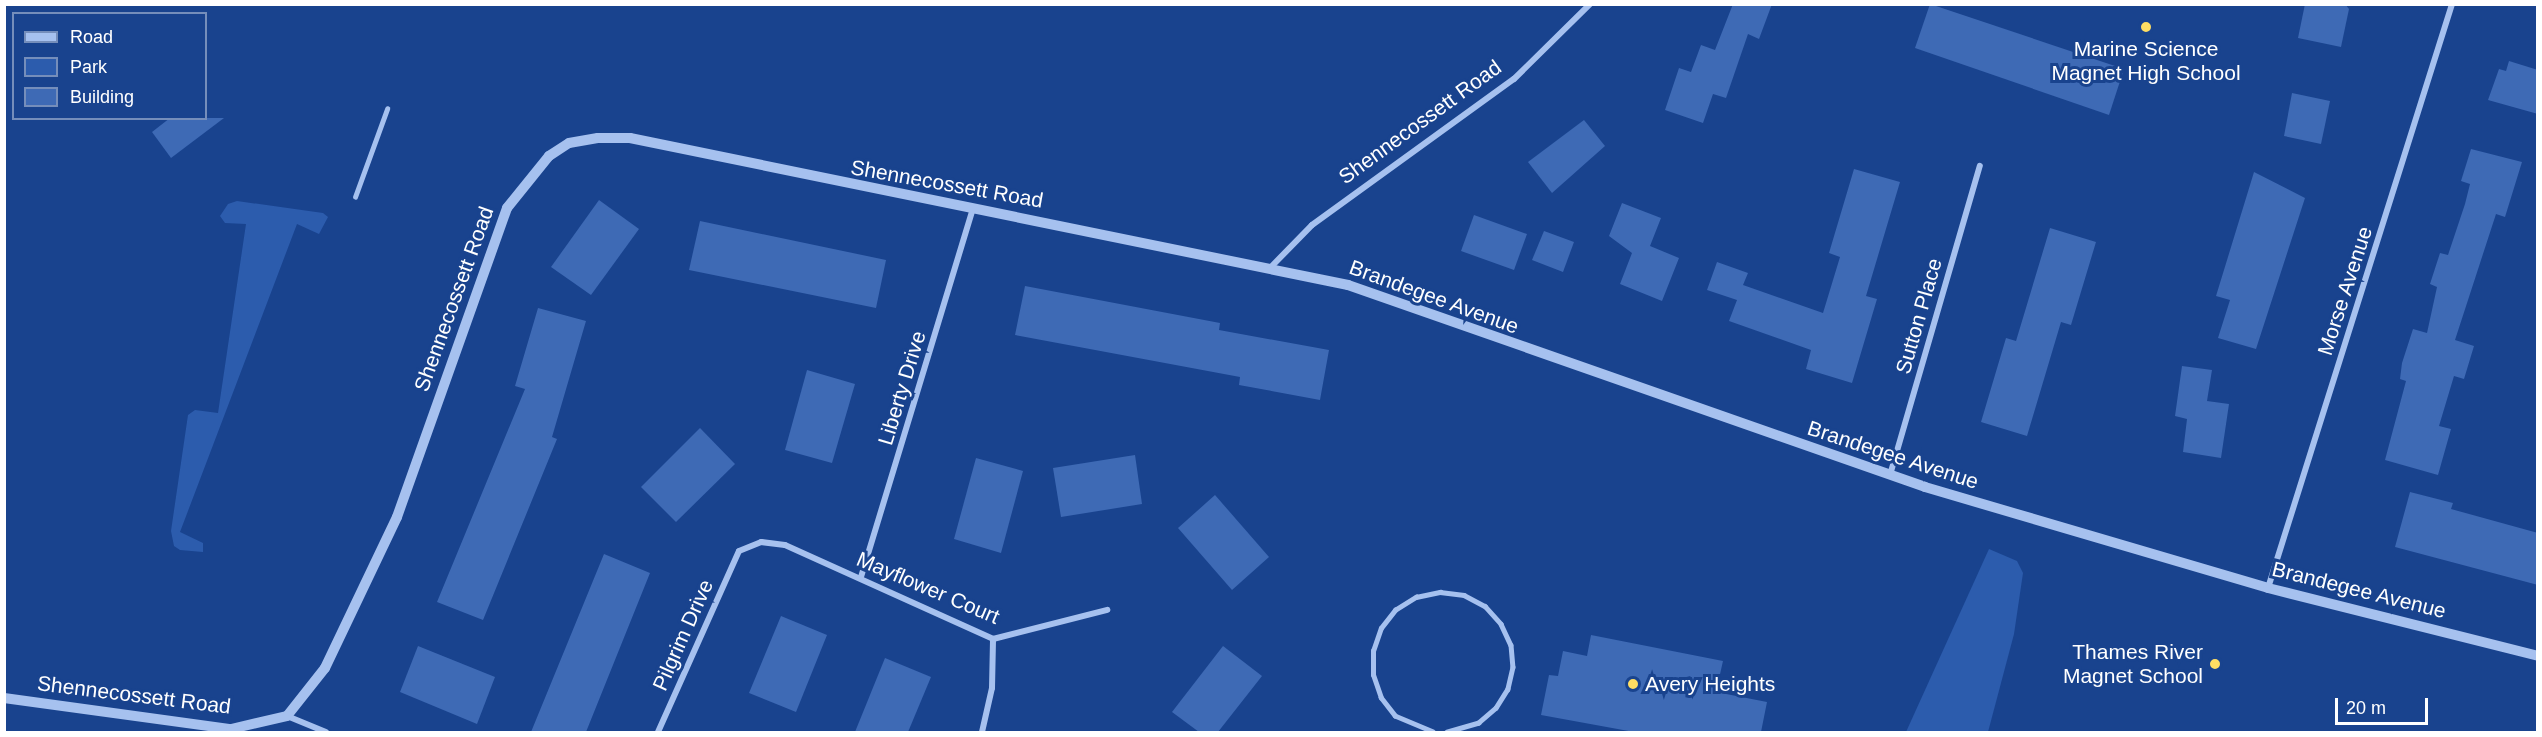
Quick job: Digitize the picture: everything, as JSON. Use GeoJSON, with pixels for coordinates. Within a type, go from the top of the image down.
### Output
{"type":"FeatureCollection","features":[{"type":"Feature","properties":{"kind":"street","name":"Shennecossett Road"},"geometry":{"type":"LineString","coordinates":[[1270,268],[1285,248],[1312,225],[1514,79],[1590,4]]}},
{"type":"Feature","properties":{"kind":"street","name":"Morse Avenue"},"geometry":{"type":"LineString","coordinates":[[2268,588],[2452,4]]}},
{"type":"Feature","properties":{"kind":"street","name":"Shennecossett Road"},"geometry":{"type":"LineString","coordinates":[[4,698],[231,729],[287,716],[325,668],[397,517],[507,208],[549,156],[583,140],[630,138],[837,184],[973,207],[1246,262]]}},
{"type":"Feature","properties":{"kind":"street","name":"Sutton Place"},"geometry":{"type":"LineString","coordinates":[[1890,475],[1980,166]]}},
{"type":"Feature","properties":{"kind":"street","name":"Liberty Drive"},"geometry":{"type":"LineString","coordinates":[[861,577],[973,207]]}},
{"type":"Feature","properties":{"kind":"street","name":"Brandegee Avenue"},"geometry":{"type":"LineString","coordinates":[[1246,262],[1348,285],[1890,475],[2268,588],[2538,656]]}},
{"type":"Feature","properties":{"kind":"street","name":"Mayflower Court"},"geometry":{"type":"LineString","coordinates":[[739,551],[761,542],[785,545],[861,577],[993,639],[1107,610]]}},
{"type":"Feature","properties":{"kind":"street","name":"Pilgrim Drive"},"geometry":{"type":"LineString","coordinates":[[658,732],[739,551]]}},
{"type":"Feature","properties":{"kind":"street"},"geometry":{"type":"LineString","coordinates":[[982,732],[992,687],[993,639]]}},
{"type":"Feature","properties":{"kind":"street"},"geometry":{"type":"LineString","coordinates":[[287,716],[326,732]]}},
{"type":"Feature","properties":{"kind":"lane"},"geometry":{"type":"LineString","coordinates":[[355,197],[387,109]]}},
{"type":"Feature","properties":{"kind":"lane"},"geometry":{"type":"LineString","coordinates":[[1433,732],[1395,716],[1381,698],[1373,675],[1373,651],[1381,628],[1395,610],[1416,597],[1440,592],[1464,595],[1485,606],[1511,645],[1513,667],[1496,708],[1479,723],[1447,732]]}},
{"type":"Feature","properties":{"kind":"green space"},"geometry":{"type":"Polygon","coordinates":[[[237,201],[323,213],[328,217],[319,234],[297,224],[180,532],[203,543],[203,552],[180,550],[174,546],[171,531],[188,415],[195,410],[218,413],[246,224],[225,223],[220,216],[228,204],[237,201]]]}},
{"type":"Feature","properties":{"kind":"green space"},"geometry":{"type":"Polygon","coordinates":[[[1989,549],[2017,561],[2023,573],[2014,634],[1988,732],[1906,732],[1989,549]]]}},
{"type":"Feature","properties":{"kind":"building"},"geometry":{"type":"Polygon","coordinates":[[[1733,4],[1772,4],[1759,39],[1748,34],[1726,98],[1713,94],[1703,123],[1665,110],[1679,68],[1691,72],[1701,45],[1715,50],[1733,4]]]}},
{"type":"Feature","properties":{"kind":"building"},"geometry":{"type":"Polygon","coordinates":[[[1930,4],[2124,69],[2109,115],[1915,48],[1930,4]]]}},
{"type":"Feature","properties":{"kind":"building"},"geometry":{"type":"Polygon","coordinates":[[[2305,4],[2345,4],[2349,9],[2341,47],[2298,38],[2305,4]]]}},
{"type":"Feature","properties":{"kind":"building"},"geometry":{"type":"Polygon","coordinates":[[[2509,61],[2538,70],[2538,114],[2488,100],[2499,69],[2506,71],[2509,61]]]}},
{"type":"Feature","properties":{"kind":"building"},"geometry":{"type":"Polygon","coordinates":[[[2292,93],[2330,101],[2321,144],[2284,136],[2292,93]]]}},
{"type":"Feature","properties":{"kind":"building"},"geometry":{"type":"Polygon","coordinates":[[[224,118],[171,158],[152,132],[167,120],[224,118]]]}},
{"type":"Feature","properties":{"kind":"building"},"geometry":{"type":"Polygon","coordinates":[[[1584,120],[1605,146],[1552,193],[1528,162],[1584,120]]]}},
{"type":"Feature","properties":{"kind":"building"},"geometry":{"type":"Polygon","coordinates":[[[2471,149],[2522,162],[2505,217],[2496,214],[2455,340],[2474,346],[2464,379],[2454,376],[2439,426],[2451,429],[2438,475],[2385,460],[2406,381],[2400,379],[2402,363],[2413,329],[2427,333],[2437,287],[2430,284],[2440,253],[2448,255],[2465,204],[2470,184],[2461,181],[2471,149]]]}},
{"type":"Feature","properties":{"kind":"building"},"geometry":{"type":"Polygon","coordinates":[[[1854,169],[1900,182],[1866,296],[1877,299],[1852,383],[1806,369],[1811,350],[1729,321],[1737,300],[1707,290],[1717,262],[1748,273],[1743,285],[1823,313],[1840,257],[1829,253],[1854,169]]]}},
{"type":"Feature","properties":{"kind":"building"},"geometry":{"type":"Polygon","coordinates":[[[2254,172],[2305,198],[2256,349],[2218,338],[2230,300],[2216,296],[2254,172]]]}},
{"type":"Feature","properties":{"kind":"building"},"geometry":{"type":"Polygon","coordinates":[[[599,200],[639,229],[591,295],[551,267],[599,200]]]}},
{"type":"Feature","properties":{"kind":"building"},"geometry":{"type":"Polygon","coordinates":[[[1622,203],[1661,218],[1650,246],[1679,258],[1662,301],[1620,284],[1632,253],[1609,236],[1622,203]]]}},
{"type":"Feature","properties":{"kind":"building"},"geometry":{"type":"Polygon","coordinates":[[[1474,215],[1527,234],[1514,270],[1461,251],[1474,215]]]}},
{"type":"Feature","properties":{"kind":"building"},"geometry":{"type":"Polygon","coordinates":[[[700,221],[886,260],[876,308],[689,270],[700,221]]]}},
{"type":"Feature","properties":{"kind":"building"},"geometry":{"type":"Polygon","coordinates":[[[2050,228],[2096,242],[2071,325],[2061,322],[2027,436],[1981,422],[2006,338],[2016,341],[2050,228]]]}},
{"type":"Feature","properties":{"kind":"building"},"geometry":{"type":"Polygon","coordinates":[[[1544,231],[1574,242],[1563,272],[1532,260],[1544,231]]]}},
{"type":"Feature","properties":{"kind":"building"},"geometry":{"type":"Polygon","coordinates":[[[1025,286],[1220,323],[1219,330],[1329,350],[1320,400],[1239,385],[1240,377],[1015,335],[1025,286]]]}},
{"type":"Feature","properties":{"kind":"building"},"geometry":{"type":"Polygon","coordinates":[[[538,308],[586,321],[552,437],[557,439],[483,620],[437,602],[525,389],[515,386],[538,308]]]}},
{"type":"Feature","properties":{"kind":"building"},"geometry":{"type":"Polygon","coordinates":[[[2182,366],[2212,370],[2207,401],[2229,404],[2221,458],[2183,452],[2187,419],[2175,416],[2182,366]]]}},
{"type":"Feature","properties":{"kind":"building"},"geometry":{"type":"Polygon","coordinates":[[[807,370],[855,384],[832,463],[785,450],[807,370]]]}},
{"type":"Feature","properties":{"kind":"building"},"geometry":{"type":"Polygon","coordinates":[[[700,428],[735,464],[676,522],[641,487],[700,428]]]}},
{"type":"Feature","properties":{"kind":"building"},"geometry":{"type":"Polygon","coordinates":[[[1135,455],[1142,504],[1061,517],[1053,468],[1135,455]]]}},
{"type":"Feature","properties":{"kind":"building"},"geometry":{"type":"Polygon","coordinates":[[[976,458],[1023,471],[1001,553],[954,539],[976,458]]]}},
{"type":"Feature","properties":{"kind":"building"},"geometry":{"type":"Polygon","coordinates":[[[2410,492],[2453,503],[2451,509],[2538,533],[2538,585],[2395,547],[2410,492]]]}},
{"type":"Feature","properties":{"kind":"building"},"geometry":{"type":"Polygon","coordinates":[[[1215,495],[1269,557],[1232,590],[1178,528],[1215,495]]]}},
{"type":"Feature","properties":{"kind":"building"},"geometry":{"type":"Polygon","coordinates":[[[604,554],[650,573],[586,732],[531,732],[604,554]]]}},
{"type":"Feature","properties":{"kind":"building"},"geometry":{"type":"Polygon","coordinates":[[[781,616],[827,635],[796,712],[749,693],[781,616]]]}},
{"type":"Feature","properties":{"kind":"building","name":"Avery Heights"},"geometry":{"type":"Polygon","coordinates":[[[1591,635],[1723,661],[1716,692],[1767,702],[1761,732],[1634,732],[1541,715],[1549,675],[1558,676],[1563,651],[1587,656],[1591,635]]]}},
{"type":"Feature","properties":{"kind":"building"},"geometry":{"type":"Polygon","coordinates":[[[418,646],[495,677],[477,724],[400,692],[418,646]]]}},
{"type":"Feature","properties":{"kind":"building"},"geometry":{"type":"Polygon","coordinates":[[[1223,646],[1262,676],[1218,732],[1199,732],[1172,712],[1223,646]]]}},
{"type":"Feature","properties":{"kind":"building"},"geometry":{"type":"Polygon","coordinates":[[[885,658],[931,677],[908,732],[855,732],[885,658]]]}},
{"type":"Feature","properties":{"kind":"place","name":"Marine Science Magnet High School"},"geometry":{"type":"Point","coordinates":[2146,27]}},
{"type":"Feature","properties":{"kind":"place","name":"Thames River Magnet School"},"geometry":{"type":"Point","coordinates":[2215,664]}},
{"type":"Feature","properties":{"kind":"place","name":"Avery Heights"},"geometry":{"type":"Point","coordinates":[1633,684]}}]}
